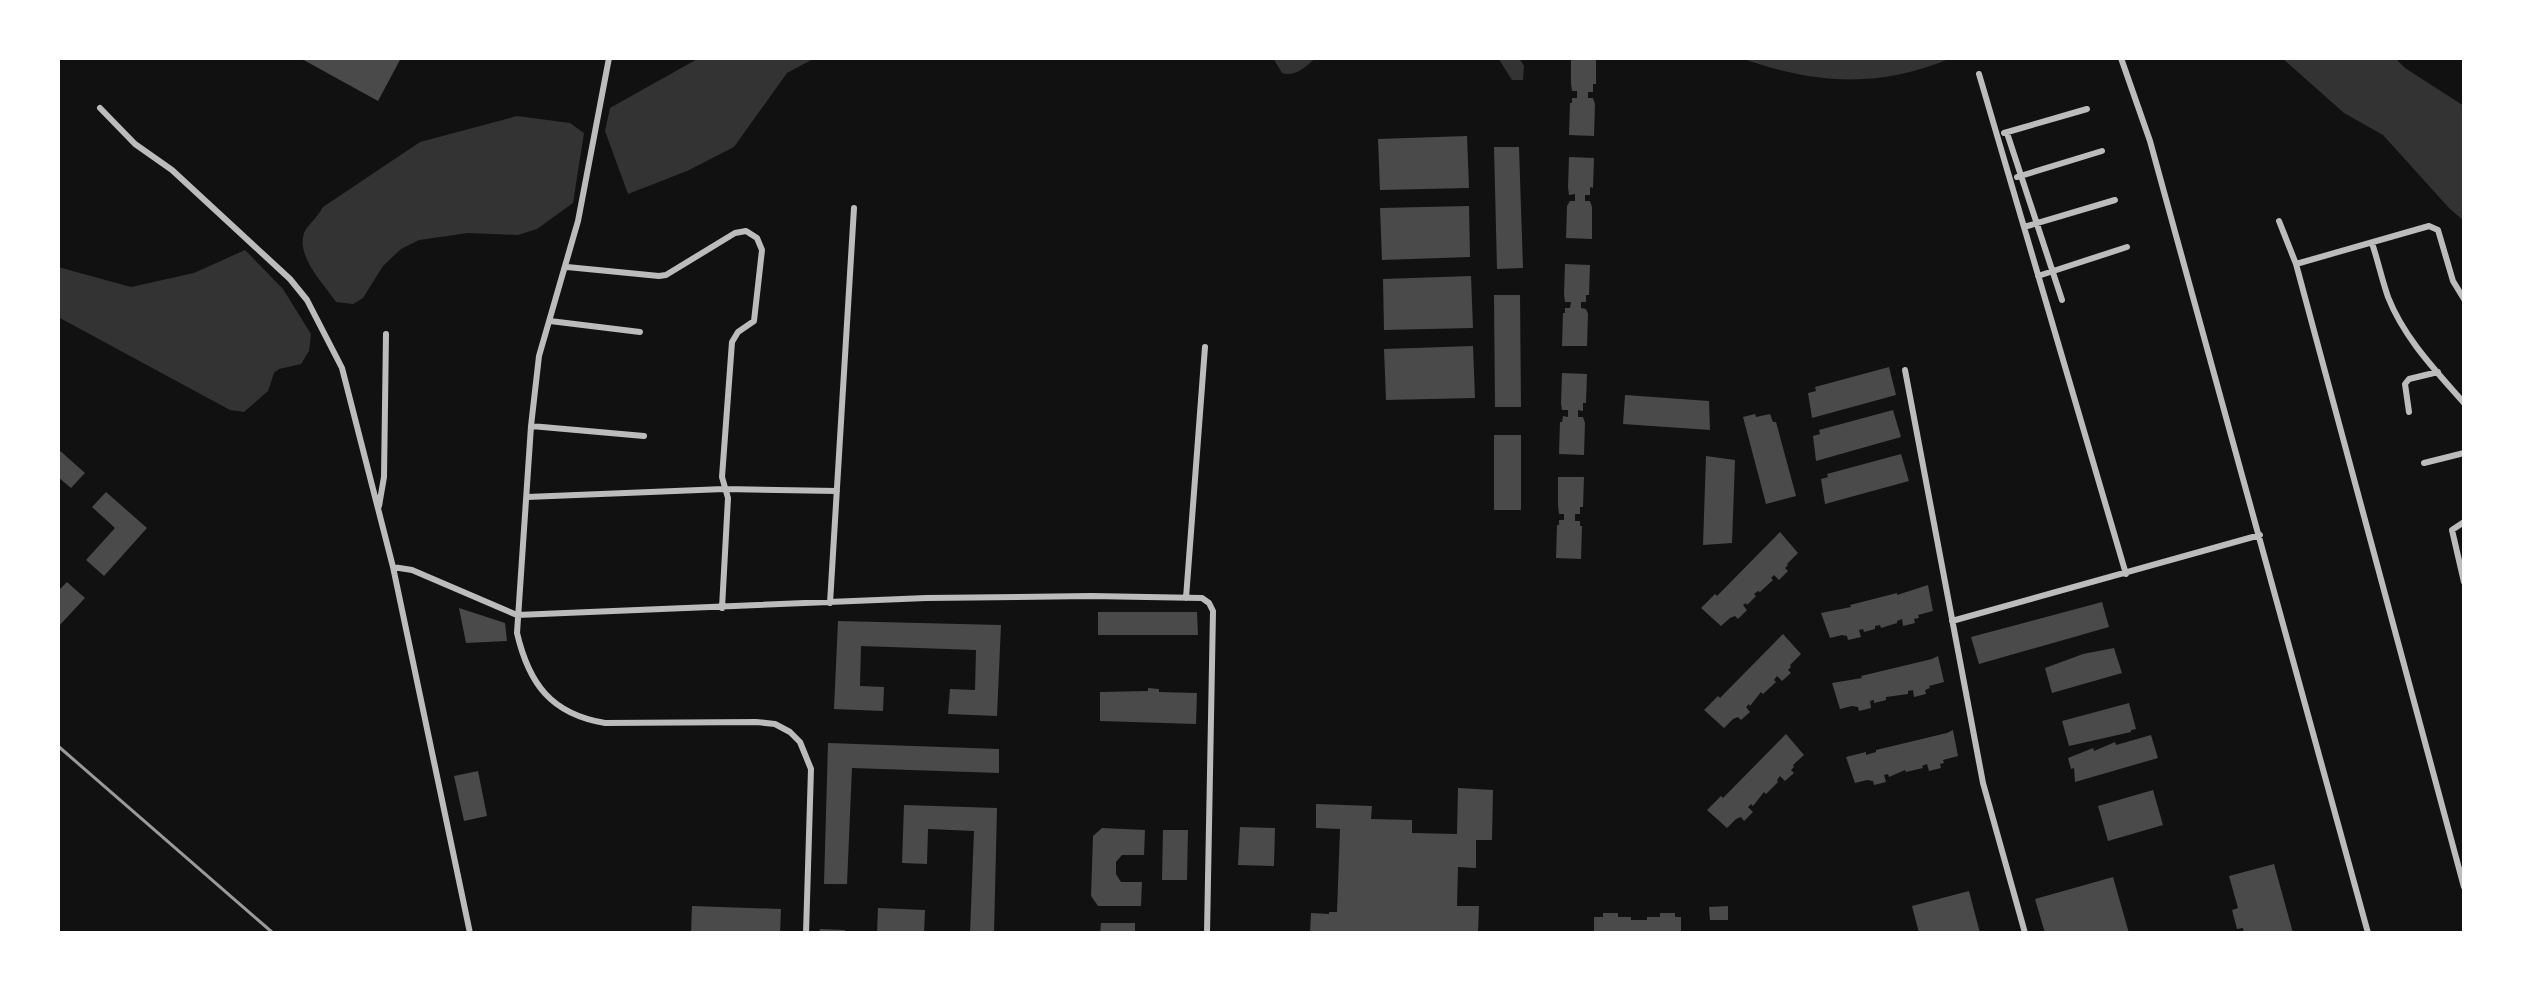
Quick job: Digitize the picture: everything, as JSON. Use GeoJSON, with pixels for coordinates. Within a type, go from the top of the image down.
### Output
{"type":"FeatureCollection","features":[{"type":"Feature","properties":{"kind":"street"},"geometry":{"type":"LineString","coordinates":[[609,58],[578,221],[539,356],[517,615],[521,651],[542,692],[570,713],[588,720],[605,723],[756,722],[775,724],[790,732],[800,742],[811,769],[806,933]]}},
{"type":"Feature","properties":{"kind":"street"},"geometry":{"type":"LineString","coordinates":[[2121,58],[2150,141],[2368,933]]}},
{"type":"Feature","properties":{"kind":"street"},"geometry":{"type":"LineString","coordinates":[[1979,74],[2126,574]]}},
{"type":"Feature","properties":{"kind":"street"},"geometry":{"type":"LineString","coordinates":[[100,108],[135,144],[172,170],[270,258],[307,300],[342,368],[393,567],[470,933]]}},
{"type":"Feature","properties":{"kind":"street"},"geometry":{"type":"LineString","coordinates":[[1997,136],[2087,109]]}},
{"type":"Feature","properties":{"kind":"street"},"geometry":{"type":"LineString","coordinates":[[2007,133],[2062,300]]}},
{"type":"Feature","properties":{"kind":"street"},"geometry":{"type":"LineString","coordinates":[[2010,179],[2102,151]]}},
{"type":"Feature","properties":{"kind":"street"},"geometry":{"type":"LineString","coordinates":[[2024,227],[2115,200]]}},
{"type":"Feature","properties":{"kind":"street"},"geometry":{"type":"LineString","coordinates":[[830,603],[854,208]]}},
{"type":"Feature","properties":{"kind":"street"},"geometry":{"type":"LineString","coordinates":[[2279,221],[2296,264],[2464,887]]}},
{"type":"Feature","properties":{"kind":"street"},"geometry":{"type":"LineString","coordinates":[[2296,264],[2429,226],[2438,230],[2453,281],[2464,299]]}},
{"type":"Feature","properties":{"kind":"street"},"geometry":{"type":"LineString","coordinates":[[567,267],[666,275],[735,233],[746,231],[757,238],[762,250],[754,321],[738,332],[732,342],[722,477],[728,498],[722,608]]}},
{"type":"Feature","properties":{"kind":"street"},"geometry":{"type":"LineString","coordinates":[[2372,243],[2389,298],[2400,321],[2464,403]]}},
{"type":"Feature","properties":{"kind":"street"},"geometry":{"type":"LineString","coordinates":[[2038,276],[2127,247]]}},
{"type":"Feature","properties":{"kind":"street"},"geometry":{"type":"LineString","coordinates":[[550,321],[640,332]]}},
{"type":"Feature","properties":{"kind":"street"},"geometry":{"type":"LineString","coordinates":[[379,507],[384,477],[386,334]]}},
{"type":"Feature","properties":{"kind":"street"},"geometry":{"type":"LineString","coordinates":[[1186,598],[1205,347]]}},
{"type":"Feature","properties":{"kind":"street"},"geometry":{"type":"LineString","coordinates":[[1905,370],[1983,783],[2025,933]]}},
{"type":"Feature","properties":{"kind":"street"},"geometry":{"type":"LineString","coordinates":[[2409,412],[2405,384],[2409,379],[2438,372]]}},
{"type":"Feature","properties":{"kind":"street"},"geometry":{"type":"LineString","coordinates":[[531,426],[644,436]]}},
{"type":"Feature","properties":{"kind":"street"},"geometry":{"type":"LineString","coordinates":[[2424,463],[2464,453]]}},
{"type":"Feature","properties":{"kind":"street"},"geometry":{"type":"LineString","coordinates":[[527,497],[724,489],[837,491]]}},
{"type":"Feature","properties":{"kind":"street"},"geometry":{"type":"LineString","coordinates":[[2464,522],[2452,530],[2464,582]]}},
{"type":"Feature","properties":{"kind":"street"},"geometry":{"type":"LineString","coordinates":[[1952,621],[2260,535]]}},
{"type":"Feature","properties":{"kind":"street"},"geometry":{"type":"LineString","coordinates":[[393,567],[412,570],[517,615],[926,598],[1202,598],[1213,611],[1207,933]]}},
{"type":"Feature","properties":{"kind":"shaded area"},"geometry":{"type":"Polygon","coordinates":[[[699,58],[815,58],[787,73],[734,147],[687,171],[628,194],[605,131],[610,108],[699,58]]]}},
{"type":"Feature","properties":{"kind":"shaded area"},"geometry":{"type":"Polygon","coordinates":[[[1273,58],[1316,58],[1300,70],[1287,74],[1282,73],[1273,58]]]}},
{"type":"Feature","properties":{"kind":"shaded area"},"geometry":{"type":"Polygon","coordinates":[[[1498,58],[1519,58],[1524,66],[1523,80],[1512,80],[1498,58]]]}},
{"type":"Feature","properties":{"kind":"shaded area"},"geometry":{"type":"Polygon","coordinates":[[[1741,58],[1951,58],[1898,75],[1846,79],[1794,73],[1741,58]]]}},
{"type":"Feature","properties":{"kind":"shaded area"},"geometry":{"type":"Polygon","coordinates":[[[2282,58],[2395,58],[2405,68],[2464,106],[2464,221],[2383,135],[2344,113],[2282,58]]]}},
{"type":"Feature","properties":{"kind":"shaded area"},"geometry":{"type":"Polygon","coordinates":[[[517,116],[570,123],[584,133],[573,203],[537,229],[518,235],[468,233],[419,240],[401,249],[383,266],[363,298],[353,304],[336,302],[312,270],[304,251],[304,233],[323,207],[420,142],[517,116]]]}},
{"type":"Feature","properties":{"kind":"shaded area"},"geometry":{"type":"Polygon","coordinates":[[[245,250],[283,289],[311,334],[309,351],[301,364],[274,373],[268,391],[244,412],[230,410],[58,317],[58,267],[131,287],[194,273],[245,250]]]}},
{"type":"Feature","properties":{"kind":"building"},"geometry":{"type":"Polygon","coordinates":[[[300,58],[401,58],[378,101],[300,58]]]}},
{"type":"Feature","properties":{"kind":"building"},"geometry":{"type":"Polygon","coordinates":[[[1571,58],[1596,58],[1596,84],[1593,84],[1593,92],[1588,92],[1588,98],[1593,98],[1595,104],[1594,136],[1569,135],[1570,103],[1572,98],[1577,98],[1577,91],[1572,91],[1571,58]]]}},
{"type":"Feature","properties":{"kind":"building"},"geometry":{"type":"Polygon","coordinates":[[[1467,136],[1469,188],[1380,190],[1378,139],[1467,136]]]}},
{"type":"Feature","properties":{"kind":"building"},"geometry":{"type":"Polygon","coordinates":[[[1494,147],[1519,147],[1523,268],[1497,269],[1494,147]]]}},
{"type":"Feature","properties":{"kind":"building"},"geometry":{"type":"Polygon","coordinates":[[[1569,157],[1594,158],[1593,188],[1590,187],[1590,195],[1585,195],[1585,201],[1590,201],[1592,207],[1592,239],[1566,238],[1567,206],[1570,201],[1575,201],[1575,194],[1569,195],[1569,157]]]}},
{"type":"Feature","properties":{"kind":"building"},"geometry":{"type":"Polygon","coordinates":[[[1469,206],[1470,257],[1382,260],[1380,208],[1469,206]]]}},
{"type":"Feature","properties":{"kind":"building"},"geometry":{"type":"Polygon","coordinates":[[[1565,264],[1590,265],[1589,295],[1586,295],[1586,302],[1581,302],[1581,308],[1586,309],[1588,314],[1587,346],[1562,346],[1563,313],[1565,308],[1570,308],[1571,302],[1565,302],[1565,264]]]}},
{"type":"Feature","properties":{"kind":"building"},"geometry":{"type":"Polygon","coordinates":[[[1471,276],[1473,328],[1384,330],[1383,279],[1471,276]]]}},
{"type":"Feature","properties":{"kind":"building"},"geometry":{"type":"Polygon","coordinates":[[[1494,295],[1520,295],[1521,407],[1495,407],[1494,295]]]}},
{"type":"Feature","properties":{"kind":"building"},"geometry":{"type":"Polygon","coordinates":[[[1473,346],[1475,398],[1386,400],[1384,349],[1473,346]]]}},
{"type":"Feature","properties":{"kind":"building"},"geometry":{"type":"Polygon","coordinates":[[[1889,367],[1896,395],[1812,418],[1808,393],[1816,391],[1815,387],[1889,367]]]}},
{"type":"Feature","properties":{"kind":"building"},"geometry":{"type":"Polygon","coordinates":[[[1562,373],[1587,374],[1586,403],[1583,403],[1583,411],[1578,410],[1578,417],[1583,417],[1585,423],[1584,455],[1559,454],[1560,422],[1563,416],[1568,417],[1568,410],[1562,410],[1561,403],[1562,373]]]}},
{"type":"Feature","properties":{"kind":"building"},"geometry":{"type":"Polygon","coordinates":[[[1625,395],[1709,401],[1710,430],[1623,424],[1625,395]]]}},
{"type":"Feature","properties":{"kind":"building"},"geometry":{"type":"Polygon","coordinates":[[[1893,410],[1901,437],[1816,461],[1813,436],[1820,434],[1819,430],[1893,410]]]}},
{"type":"Feature","properties":{"kind":"building"},"geometry":{"type":"Polygon","coordinates":[[[1755,414],[1756,417],[1770,414],[1776,422],[1796,496],[1766,504],[1743,417],[1755,414]]]}},
{"type":"Feature","properties":{"kind":"building"},"geometry":{"type":"Polygon","coordinates":[[[1494,435],[1521,435],[1521,510],[1494,510],[1494,435]]]}},
{"type":"Feature","properties":{"kind":"building"},"geometry":{"type":"Polygon","coordinates":[[[58,449],[85,473],[71,488],[58,477],[58,449]]]}},
{"type":"Feature","properties":{"kind":"building"},"geometry":{"type":"Polygon","coordinates":[[[1901,454],[1909,481],[1825,504],[1821,479],[1828,477],[1827,474],[1901,454]]]}},
{"type":"Feature","properties":{"kind":"building"},"geometry":{"type":"Polygon","coordinates":[[[1706,456],[1735,460],[1732,543],[1703,545],[1706,456]]]}},
{"type":"Feature","properties":{"kind":"building"},"geometry":{"type":"Polygon","coordinates":[[[1558,477],[1584,477],[1583,507],[1580,507],[1580,514],[1575,514],[1575,521],[1580,521],[1582,526],[1581,559],[1556,558],[1557,525],[1559,520],[1564,520],[1564,514],[1559,514],[1558,477]]]}},
{"type":"Feature","properties":{"kind":"building"},"geometry":{"type":"Polygon","coordinates":[[[106,492],[147,528],[104,576],[86,560],[115,528],[92,507],[106,492]]]}},
{"type":"Feature","properties":{"kind":"building"},"geometry":{"type":"Polygon","coordinates":[[[1780,532],[1798,553],[1787,564],[1785,568],[1788,571],[1779,580],[1774,575],[1773,580],[1754,594],[1756,596],[1747,605],[1743,605],[1747,610],[1738,619],[1735,616],[1730,618],[1721,626],[1701,608],[1715,594],[1717,596],[1780,532]]]}},
{"type":"Feature","properties":{"kind":"building"},"geometry":{"type":"Polygon","coordinates":[[[67,582],[85,598],[58,627],[58,591],[67,582]]]}},
{"type":"Feature","properties":{"kind":"building"},"geometry":{"type":"Polygon","coordinates":[[[1928,585],[1933,611],[1918,615],[1915,623],[1903,626],[1902,619],[1881,628],[1880,625],[1864,632],[1863,629],[1859,630],[1861,637],[1848,640],[1847,636],[1842,635],[1830,638],[1821,613],[1928,585]]]}},
{"type":"Feature","properties":{"kind":"building"},"geometry":{"type":"Polygon","coordinates":[[[2102,602],[2109,627],[1979,664],[1971,637],[2102,602]]]}},
{"type":"Feature","properties":{"kind":"building"},"geometry":{"type":"Polygon","coordinates":[[[459,608],[505,623],[507,641],[466,643],[459,608]]]}},
{"type":"Feature","properties":{"kind":"building"},"geometry":{"type":"Polygon","coordinates":[[[1098,612],[1197,612],[1198,635],[1098,635],[1098,612]]]}},
{"type":"Feature","properties":{"kind":"building"},"geometry":{"type":"Polygon","coordinates":[[[838,621],[1001,625],[997,716],[948,714],[950,689],[975,690],[976,650],[861,646],[860,686],[884,687],[883,711],[834,709],[838,621]]]}},
{"type":"Feature","properties":{"kind":"building"},"geometry":{"type":"Polygon","coordinates":[[[1783,634],[1801,654],[1790,665],[1788,670],[1791,673],[1782,681],[1777,676],[1776,682],[1746,707],[1750,712],[1741,720],[1738,717],[1733,719],[1724,728],[1704,710],[1718,696],[1720,698],[1783,634]]]}},
{"type":"Feature","properties":{"kind":"building"},"geometry":{"type":"Polygon","coordinates":[[[2114,648],[2122,673],[2052,693],[2045,668],[2083,654],[2114,648]]]}},
{"type":"Feature","properties":{"kind":"building"},"geometry":{"type":"Polygon","coordinates":[[[1938,656],[1944,682],[1929,686],[1926,694],[1914,697],[1913,690],[1908,694],[1886,697],[1886,700],[1870,701],[1871,708],[1859,711],[1858,707],[1852,706],[1840,709],[1832,683],[1862,678],[1938,656]]]}},
{"type":"Feature","properties":{"kind":"building"},"geometry":{"type":"Polygon","coordinates":[[[1148,688],[1159,689],[1159,692],[1197,693],[1196,724],[1100,721],[1100,692],[1148,691],[1148,688]]]}},
{"type":"Feature","properties":{"kind":"building"},"geometry":{"type":"Polygon","coordinates":[[[2129,703],[2136,729],[2069,746],[2062,721],[2129,703]]]}},
{"type":"Feature","properties":{"kind":"building"},"geometry":{"type":"Polygon","coordinates":[[[1953,730],[1958,756],[1943,760],[1941,768],[1929,771],[1927,764],[1923,768],[1905,770],[1889,777],[1888,774],[1884,775],[1886,782],[1874,785],[1873,781],[1867,780],[1855,783],[1846,757],[1866,752],[1866,755],[1953,730]]]}},
{"type":"Feature","properties":{"kind":"building"},"geometry":{"type":"Polygon","coordinates":[[[1786,734],[1804,755],[1793,765],[1791,770],[1794,773],[1785,781],[1780,776],[1766,794],[1764,792],[1753,806],[1748,807],[1753,812],[1744,821],[1741,817],[1736,819],[1727,828],[1707,810],[1721,796],[1723,798],[1786,734]]]}},
{"type":"Feature","properties":{"kind":"building"},"geometry":{"type":"Polygon","coordinates":[[[2151,735],[2158,758],[2075,782],[2074,768],[2071,769],[2068,758],[2093,748],[2094,751],[2115,742],[2116,745],[2151,735]]]}},
{"type":"Feature","properties":{"kind":"building"},"geometry":{"type":"Polygon","coordinates":[[[828,743],[999,749],[999,773],[852,768],[847,884],[824,884],[828,743]]]}},
{"type":"Feature","properties":{"kind":"building"},"geometry":{"type":"Polygon","coordinates":[[[478,771],[487,816],[464,821],[454,776],[478,771]]]}},
{"type":"Feature","properties":{"kind":"building"},"geometry":{"type":"Polygon","coordinates":[[[1458,788],[1493,790],[1492,840],[1476,840],[1476,868],[1458,867],[1457,906],[1479,906],[1478,933],[1310,933],[1311,913],[1337,912],[1340,829],[1316,828],[1316,804],[1372,806],[1371,819],[1412,820],[1412,833],[1457,834],[1458,788]]]}},
{"type":"Feature","properties":{"kind":"building"},"geometry":{"type":"Polygon","coordinates":[[[2153,790],[2163,825],[2108,841],[2098,806],[2153,790]]]}},
{"type":"Feature","properties":{"kind":"building"},"geometry":{"type":"Polygon","coordinates":[[[904,805],[997,808],[994,933],[970,933],[974,831],[928,829],[927,864],[902,863],[904,805]]]}},
{"type":"Feature","properties":{"kind":"building"},"geometry":{"type":"Polygon","coordinates":[[[1240,827],[1275,828],[1274,866],[1238,865],[1240,827]]]}},
{"type":"Feature","properties":{"kind":"building"},"geometry":{"type":"Polygon","coordinates":[[[1102,828],[1145,830],[1144,855],[1122,855],[1116,862],[1116,874],[1121,882],[1142,882],[1141,906],[1098,906],[1091,896],[1093,836],[1102,828]]]}},
{"type":"Feature","properties":{"kind":"building"},"geometry":{"type":"Polygon","coordinates":[[[1163,830],[1188,830],[1187,880],[1162,880],[1163,830]]]}},
{"type":"Feature","properties":{"kind":"building"},"geometry":{"type":"Polygon","coordinates":[[[2274,864],[2293,933],[2244,933],[2243,928],[2237,929],[2232,910],[2238,908],[2229,876],[2274,864]]]}},
{"type":"Feature","properties":{"kind":"building"},"geometry":{"type":"Polygon","coordinates":[[[2113,877],[2129,933],[2045,933],[2035,899],[2113,877]]]}},
{"type":"Feature","properties":{"kind":"building"},"geometry":{"type":"Polygon","coordinates":[[[1969,891],[1980,933],[1919,933],[1912,906],[1969,891]]]}},
{"type":"Feature","properties":{"kind":"building"},"geometry":{"type":"Polygon","coordinates":[[[692,906],[781,909],[780,933],[691,933],[692,906]]]}},
{"type":"Feature","properties":{"kind":"building"},"geometry":{"type":"Polygon","coordinates":[[[1728,906],[1728,920],[1710,920],[1709,907],[1728,906]]]}},
{"type":"Feature","properties":{"kind":"building"},"geometry":{"type":"Polygon","coordinates":[[[878,908],[925,910],[924,933],[877,933],[878,908]]]}},
{"type":"Feature","properties":{"kind":"building"},"geometry":{"type":"Polygon","coordinates":[[[1603,913],[1618,913],[1618,917],[1631,917],[1631,920],[1647,920],[1647,917],[1660,917],[1660,913],[1675,913],[1675,917],[1681,917],[1681,933],[1594,933],[1594,917],[1603,917],[1603,913]]]}},
{"type":"Feature","properties":{"kind":"building"},"geometry":{"type":"Polygon","coordinates":[[[1101,923],[1135,923],[1135,933],[1100,933],[1101,923]]]}},
{"type":"Feature","properties":{"kind":"building"},"geometry":{"type":"Polygon","coordinates":[[[820,929],[845,930],[846,933],[819,933],[820,929]]]}},
{"type":"Feature","properties":{"kind":"railway"},"geometry":{"type":"LineString","coordinates":[[58,746],[273,933]]}}]}
